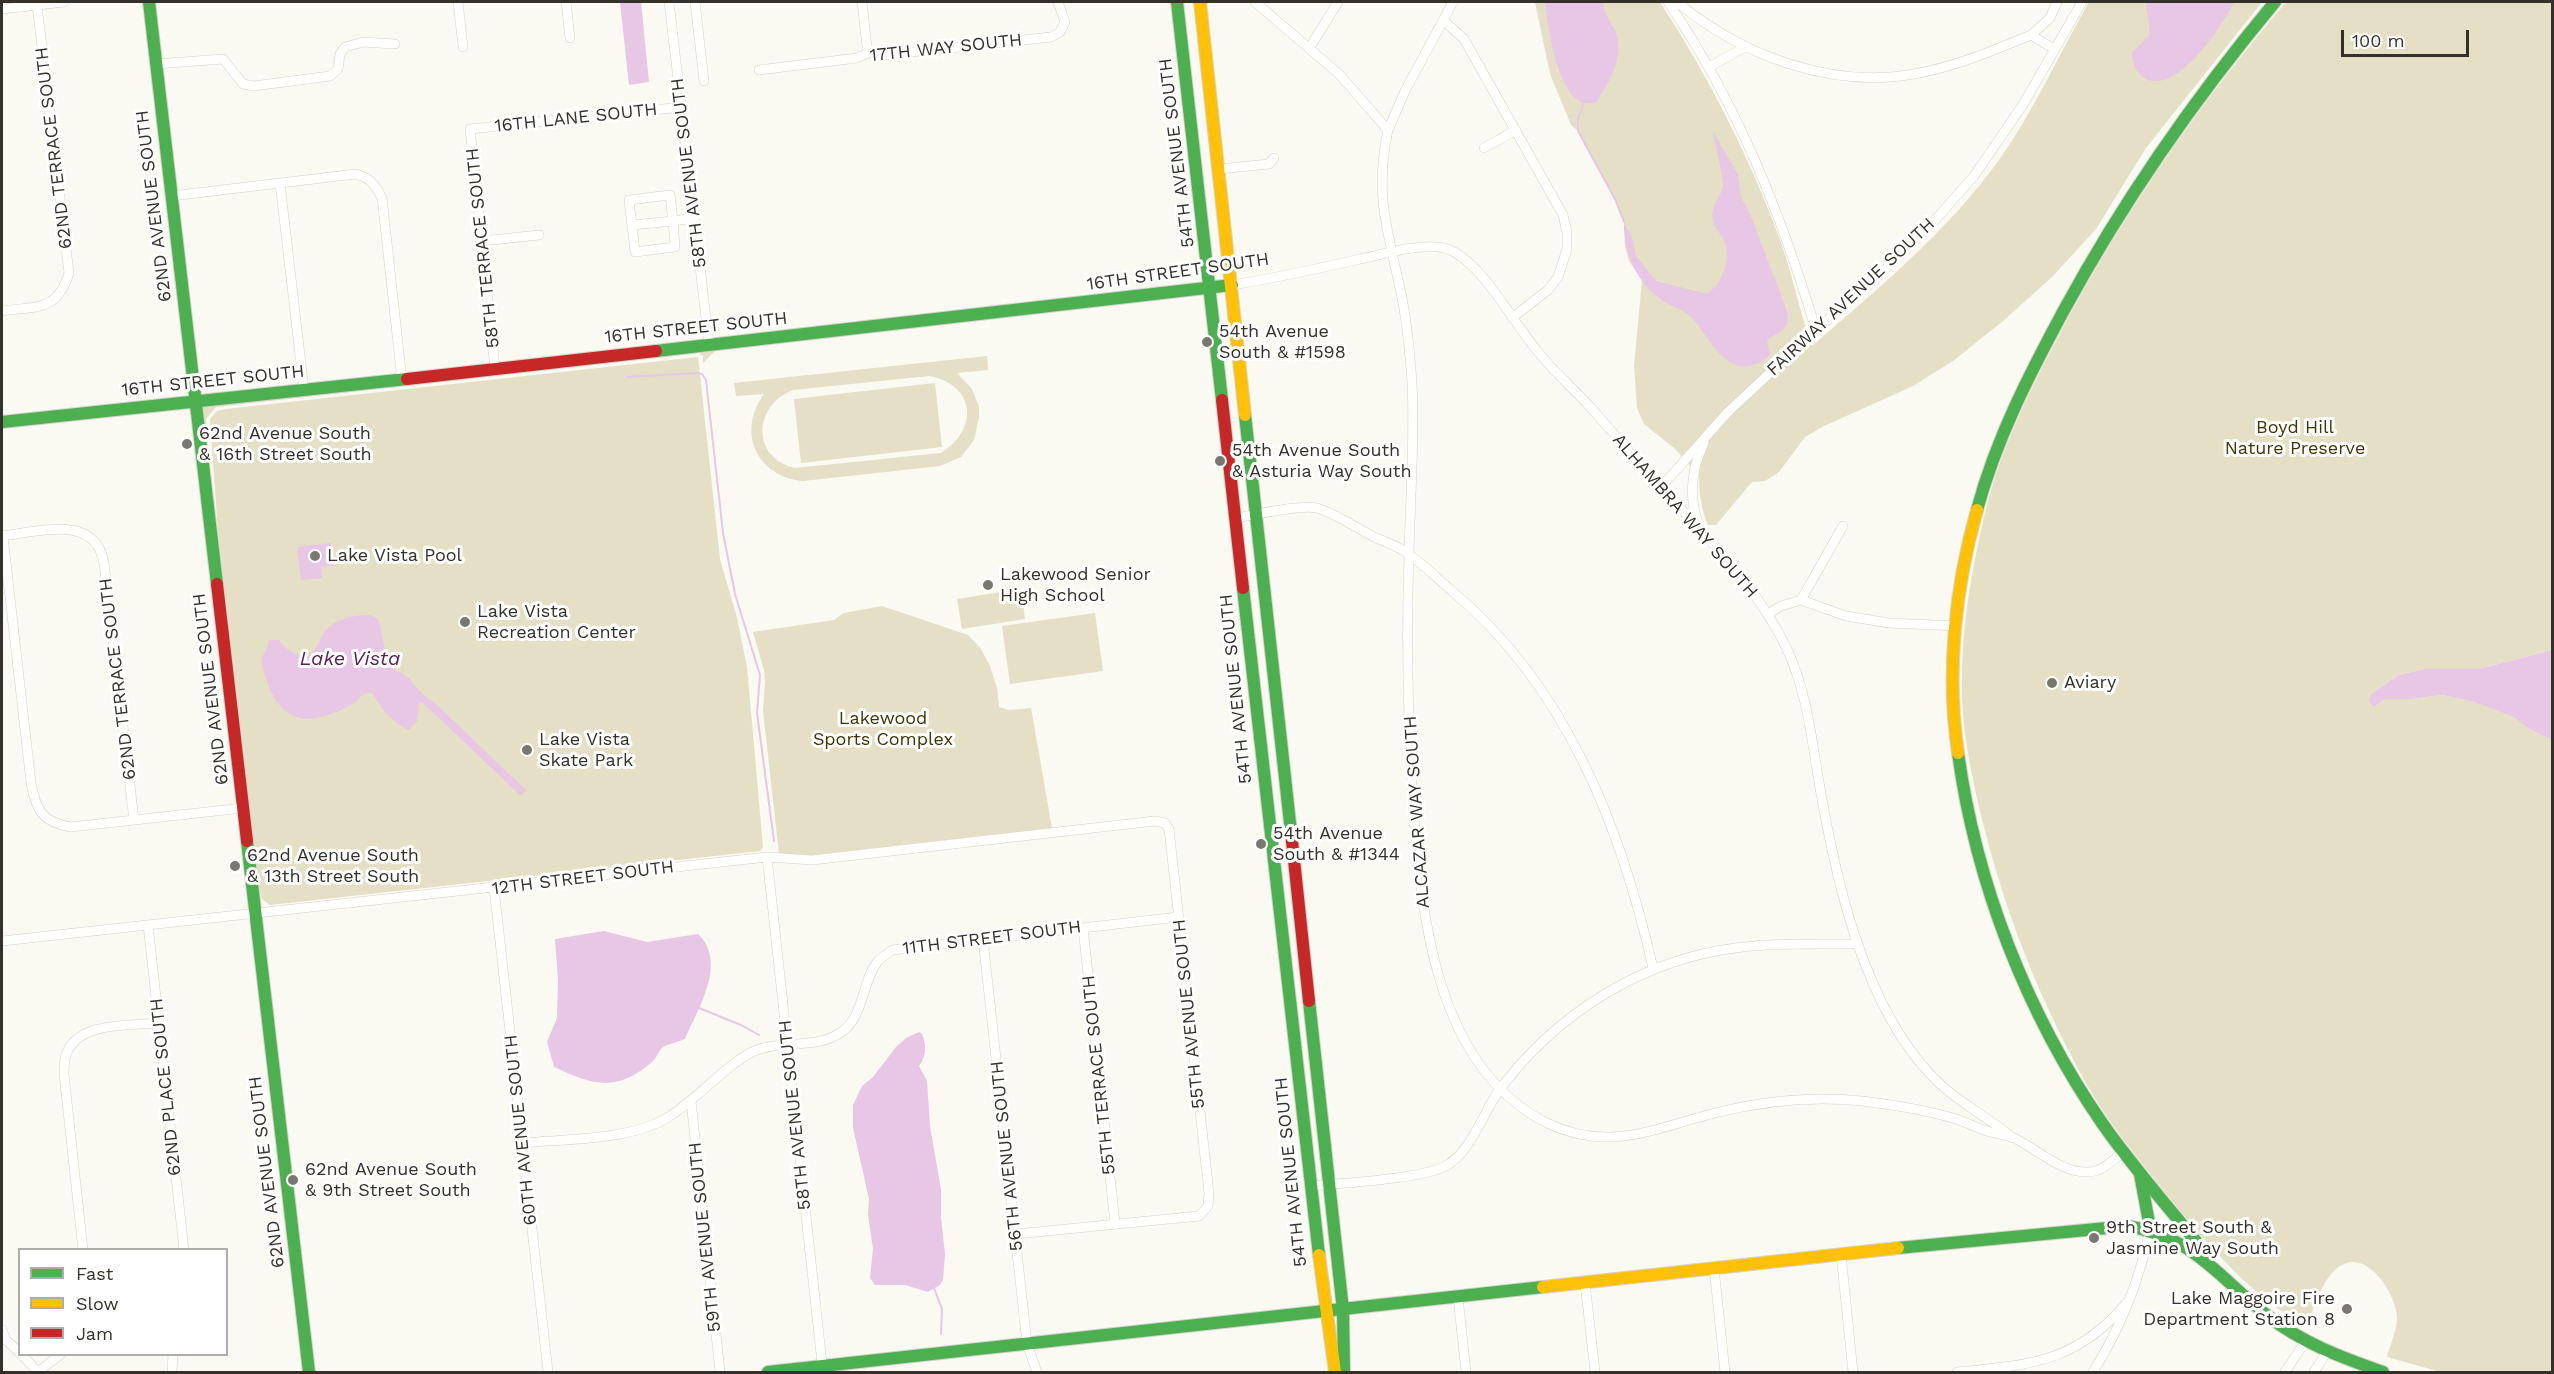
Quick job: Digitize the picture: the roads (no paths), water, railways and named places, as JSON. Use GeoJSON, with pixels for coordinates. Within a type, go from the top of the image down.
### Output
{"type":"FeatureCollection","features":[{"type":"Feature","properties":{"kind":"street"},"geometry":{"type":"LineString","coordinates":[[2,9],[64,2]]}},
{"type":"Feature","properties":{"kind":"street","name":"62ND AVENUE SOUTH"},"geometry":{"type":"LineString","coordinates":[[149,2],[309,1372]]}},
{"type":"Feature","properties":{"kind":"street"},"geometry":{"type":"LineString","coordinates":[[458,2],[463,47]]}},
{"type":"Feature","properties":{"kind":"street"},"geometry":{"type":"LineString","coordinates":[[566,2],[570,38]]}},
{"type":"Feature","properties":{"kind":"street","name":"58TH AVENUE SOUTH"},"geometry":{"type":"LineString","coordinates":[[669,2],[709,344]]}},
{"type":"Feature","properties":{"kind":"street"},"geometry":{"type":"LineString","coordinates":[[695,2],[704,81]]}},
{"type":"Feature","properties":{"kind":"street"},"geometry":{"type":"LineString","coordinates":[[862,2],[867,47],[870,52]]}},
{"type":"Feature","properties":{"kind":"street","name":"17TH WAY SOUTH"},"geometry":{"type":"LineString","coordinates":[[759,70],[857,58],[870,52],[886,55],[1051,37],[1060,32],[1065,22],[1058,2]]}},
{"type":"Feature","properties":{"kind":"street","name":"54TH AVENUE SOUTH"},"geometry":{"type":"LineString","coordinates":[[1177,2],[1325,1312],[1335,1372]]}},
{"type":"Feature","properties":{"kind":"street","name":"54TH AVENUE SOUTH"},"geometry":{"type":"LineString","coordinates":[[1200,2],[1343,1310],[1344,1372]]}},
{"type":"Feature","properties":{"kind":"street"},"geometry":{"type":"LineString","coordinates":[[1255,2],[1310,47],[1338,74],[1388,130]]}},
{"type":"Feature","properties":{"kind":"street"},"geometry":{"type":"LineString","coordinates":[[1310,47],[1338,2]]}},
{"type":"Feature","properties":{"kind":"street"},"geometry":{"type":"LineString","coordinates":[[1392,253],[1385,225],[1381,185],[1382,158],[1388,130],[1410,81],[1453,2]]}},
{"type":"Feature","properties":{"kind":"street"},"geometry":{"type":"LineString","coordinates":[[1668,2],[1709,67],[1740,125],[1773,200],[1795,260],[1816,330]]}},
{"type":"Feature","properties":{"kind":"street"},"geometry":{"type":"LineString","coordinates":[[1677,2],[1745,47],[1808,69],[1845,76],[1875,77],[1912,74],[1942,68],[1975,58],[2031,35],[2050,18],[2057,2]]}},
{"type":"Feature","properties":{"kind":"street","name":"FAIRWAY AVENUE SOUTH"},"geometry":{"type":"LineString","coordinates":[[1661,488],[1728,412],[1816,330],[1872,282],[1928,228],[1974,176],[2024,103],[2080,2]]}},
{"type":"Feature","properties":{"kind":"street"},"geometry":{"type":"LineString","coordinates":[[2220,1273],[2123,1152],[2089,1103],[2059,1051],[2017,962],[1987,882],[1963,790],[1955,733],[1956,626],[1959,594],[1974,519],[1998,445],[2035,364],[2098,248],[2133,193],[2177,127],[2275,2]]}},
{"type":"Feature","properties":{"kind":"street","name":"62ND TERRACE SOUTH"},"geometry":{"type":"LineString","coordinates":[[2,311],[42,306],[54,301],[63,290],[69,273],[37,4]]}},
{"type":"Feature","properties":{"kind":"street"},"geometry":{"type":"LineString","coordinates":[[1444,21],[1464,39],[1563,215],[1567,249],[1564,263],[1548,290],[1512,318]]}},
{"type":"Feature","properties":{"kind":"street"},"geometry":{"type":"LineString","coordinates":[[2031,35],[2054,49]]}},
{"type":"Feature","properties":{"kind":"street"},"geometry":{"type":"LineString","coordinates":[[156,64],[223,59],[243,84],[254,86],[330,76],[339,69],[340,54],[345,47],[363,42],[395,44]]}},
{"type":"Feature","properties":{"kind":"street"},"geometry":{"type":"LineString","coordinates":[[1709,67],[1745,47]]}},
{"type":"Feature","properties":{"kind":"street","name":"16TH LANE SOUTH"},"geometry":{"type":"LineString","coordinates":[[470,129],[682,107]]}},
{"type":"Feature","properties":{"kind":"street","name":"58TH TERRACE SOUTH"},"geometry":{"type":"LineString","coordinates":[[470,129],[495,368]]}},
{"type":"Feature","properties":{"kind":"street"},"geometry":{"type":"LineString","coordinates":[[1484,148],[1516,130]]}},
{"type":"Feature","properties":{"kind":"street"},"geometry":{"type":"LineString","coordinates":[[1219,169],[1269,164],[1274,158]]}},
{"type":"Feature","properties":{"kind":"street"},"geometry":{"type":"LineString","coordinates":[[171,196],[356,174],[366,177],[376,185],[382,198],[402,380]]}},
{"type":"Feature","properties":{"kind":"street"},"geometry":{"type":"LineString","coordinates":[[280,183],[304,390]]}},
{"type":"Feature","properties":{"kind":"street"},"geometry":{"type":"LineString","coordinates":[[670,195],[673,221],[675,247],[635,252],[629,200],[670,195]]}},
{"type":"Feature","properties":{"kind":"street"},"geometry":{"type":"LineString","coordinates":[[632,225],[694,218]]}},
{"type":"Feature","properties":{"kind":"street"},"geometry":{"type":"LineString","coordinates":[[482,241],[539,236]]}},
{"type":"Feature","properties":{"kind":"street","name":"ALHAMBRA WAY SOUTH"},"geometry":{"type":"LineString","coordinates":[[1392,253],[1430,247],[1444,248],[1459,254],[1480,274],[1539,354],[1701,530],[1752,591],[1768,614],[1787,649],[1807,710],[1832,851],[1858,944],[1891,1020],[1906,1045],[1945,1089],[2011,1137]]}},
{"type":"Feature","properties":{"kind":"street","name":"16TH STREET SOUTH"},"geometry":{"type":"LineString","coordinates":[[2,422],[402,380],[1211,288],[1392,253]]}},
{"type":"Feature","properties":{"kind":"street","name":"ALCAZAR WAY SOUTH"},"geometry":{"type":"LineString","coordinates":[[1392,253],[1402,298],[1412,383],[1409,722],[1422,900],[1431,949],[1446,998],[1464,1039],[1480,1067],[1524,1110],[1549,1124],[1574,1133],[1596,1137],[1618,1138],[1645,1134],[1708,1115],[1746,1107],[1785,1101],[1823,1099],[1911,1107],[2011,1137],[2061,1165],[2087,1173],[2108,1165],[2123,1152]]}},
{"type":"Feature","properties":{"kind":"street"},"geometry":{"type":"LineString","coordinates":[[1701,530],[1693,504],[1693,472],[1708,434]]}},
{"type":"Feature","properties":{"kind":"street"},"geometry":{"type":"LineString","coordinates":[[1236,518],[1317,508],[1409,554],[1477,612],[1504,639],[1542,688],[1596,790],[1622,854],[1639,906],[1653,968]]}},
{"type":"Feature","properties":{"kind":"street"},"geometry":{"type":"LineString","coordinates":[[1802,600],[1843,526]]}},
{"type":"Feature","properties":{"kind":"street","name":"62ND TERRACE SOUTH"},"geometry":{"type":"LineString","coordinates":[[2,536],[65,529],[77,530],[95,540],[104,563],[134,820]]}},
{"type":"Feature","properties":{"kind":"street"},"geometry":{"type":"LineString","coordinates":[[2,536],[31,783],[39,811],[47,819],[71,827],[243,808]]}},
{"type":"Feature","properties":{"kind":"street"},"geometry":{"type":"LineString","coordinates":[[1768,614],[1781,606],[1802,600],[1846,616],[1889,623],[1956,626]]}},
{"type":"Feature","properties":{"kind":"street"},"geometry":{"type":"LineString","coordinates":[[1267,807],[1288,804]]}},
{"type":"Feature","properties":{"kind":"street","name":"12TH STREET SOUTH"},"geometry":{"type":"LineString","coordinates":[[2,941],[767,856],[812,860],[1155,821],[1165,823]]}},
{"type":"Feature","properties":{"kind":"street","name":"55TH AVENUE SOUTH"},"geometry":{"type":"LineString","coordinates":[[1115,1223],[1199,1216],[1208,1206],[1209,1193],[1169,829],[1165,823]]}},
{"type":"Feature","properties":{"kind":"street","name":"58TH AVENUE SOUTH"},"geometry":{"type":"LineString","coordinates":[[767,856],[823,1370]]}},
{"type":"Feature","properties":{"kind":"street","name":"60TH AVENUE SOUTH"},"geometry":{"type":"LineString","coordinates":[[494,888],[548,1372]]}},
{"type":"Feature","properties":{"kind":"street","name":"11TH STREET SOUTH"},"geometry":{"type":"LineString","coordinates":[[523,1143],[634,1132],[667,1118],[750,1053],[788,1043],[821,1040],[840,1033],[852,1021],[878,962],[892,950],[1178,917]]}},
{"type":"Feature","properties":{"kind":"street","name":"62ND PLACE SOUTH"},"geometry":{"type":"LineString","coordinates":[[148,925],[184,1248]]}},
{"type":"Feature","properties":{"kind":"street","name":"55TH TERRACE SOUTH"},"geometry":{"type":"LineString","coordinates":[[1083,928],[1115,1223]]}},
{"type":"Feature","properties":{"kind":"street","name":"56TH AVENUE SOUTH"},"geometry":{"type":"LineString","coordinates":[[983,939],[1027,1344],[1037,1372]]}},
{"type":"Feature","properties":{"kind":"street"},"geometry":{"type":"LineString","coordinates":[[1311,1186],[1423,1173],[1449,1165],[1460,1155],[1500,1089],[1552,1031],[1605,993],[1653,968],[1733,948],[1760,945],[1858,944]]}},
{"type":"Feature","properties":{"kind":"street"},"geometry":{"type":"LineString","coordinates":[[83,1248],[64,1074],[65,1056],[81,1035],[94,1030],[159,1023]]}},
{"type":"Feature","properties":{"kind":"street","name":"59TH AVENUE SOUTH"},"geometry":{"type":"LineString","coordinates":[[691,1101],[720,1372]]}},
{"type":"Feature","properties":{"kind":"street"},"geometry":{"type":"LineString","coordinates":[[2092,1372],[2109,1347],[2138,1280],[2150,1228],[2138,1170]]}},
{"type":"Feature","properties":{"kind":"street"},"geometry":{"type":"LineString","coordinates":[[1016,1234],[1115,1223]]}},
{"type":"Feature","properties":{"kind":"street"},"geometry":{"type":"LineString","coordinates":[[768,1372],[823,1370],[1027,1344],[1714,1268],[2128,1226],[2150,1228],[2189,1247],[2268,1316],[2306,1342],[2383,1372]]}},
{"type":"Feature","properties":{"kind":"street"},"geometry":{"type":"LineString","coordinates":[[1841,1254],[1853,1372]]}},
{"type":"Feature","properties":{"kind":"street"},"geometry":{"type":"LineString","coordinates":[[1714,1268],[1725,1372]]}},
{"type":"Feature","properties":{"kind":"street"},"geometry":{"type":"LineString","coordinates":[[1585,1283],[1595,1372]]}},
{"type":"Feature","properties":{"kind":"street"},"geometry":{"type":"LineString","coordinates":[[1458,1297],[1466,1372]]}},
{"type":"Feature","properties":{"kind":"street"},"geometry":{"type":"LineString","coordinates":[[1957,1372],[2033,1364],[2055,1357],[2092,1337],[2112,1322],[2129,1300]]}},
{"type":"Feature","properties":{"kind":"street"},"geometry":{"type":"LineString","coordinates":[[2,1330],[6,1340],[18,1352]]}},
{"type":"Feature","properties":{"kind":"street"},"geometry":{"type":"LineString","coordinates":[[2285,1372],[2306,1342]]}},
{"type":"Feature","properties":{"kind":"street"},"geometry":{"type":"LineString","coordinates":[[2314,1372],[2327,1352]]}},
{"type":"Feature","properties":{"kind":"street"},"geometry":{"type":"LineString","coordinates":[[22,1356],[38,1372],[58,1356]]}},
{"type":"Feature","properties":{"kind":"street"},"geometry":{"type":"LineString","coordinates":[[172,1372],[173,1356]]}},
{"type":"Feature","properties":{"kind":"water"},"geometry":{"type":"Polygon","coordinates":[[[620,2],[641,2],[649,82],[629,85],[620,2]]]}},
{"type":"Feature","properties":{"kind":"water"},"geometry":{"type":"Polygon","coordinates":[[[1545,2],[1603,2],[1617,36],[1618,53],[1614,71],[1596,102],[1583,102],[1572,95],[1564,82],[1552,47],[1545,2]]]}},
{"type":"Feature","properties":{"kind":"water"},"geometry":{"type":"Polygon","coordinates":[[[2146,2],[2234,2],[2209,41],[2185,68],[2172,77],[2158,81],[2143,77],[2137,71],[2133,60],[2132,52],[2149,36],[2146,2]]]}},
{"type":"Feature","properties":{"kind":"water"},"geometry":{"type":"Polygon","coordinates":[[[1713,131],[1738,175],[1741,197],[1752,219],[1788,318],[1786,326],[1767,340],[1770,355],[1762,361],[1745,367],[1726,360],[1691,317],[1663,301],[1646,286],[1633,266],[1624,233],[1624,222],[1633,240],[1636,256],[1656,281],[1707,294],[1712,290],[1721,278],[1727,255],[1724,241],[1712,216],[1713,208],[1723,186],[1713,131]]]}},
{"type":"Feature","properties":{"kind":"water","name":"Lake Vista Pool"},"geometry":{"type":"Polygon","coordinates":[[[331,543],[334,566],[321,567],[322,578],[301,580],[297,547],[331,543]]]}},
{"type":"Feature","properties":{"kind":"water","name":"Lake Vista"},"geometry":{"type":"Polygon","coordinates":[[[370,615],[378,619],[388,662],[392,668],[408,677],[419,691],[438,706],[526,790],[521,796],[423,703],[419,702],[417,721],[409,730],[393,720],[373,694],[369,693],[364,694],[351,705],[317,718],[292,715],[282,708],[267,683],[262,664],[262,658],[270,640],[279,640],[291,651],[306,657],[314,650],[327,629],[338,621],[370,615]]]}},
{"type":"Feature","properties":{"kind":"water"},"geometry":{"type":"Polygon","coordinates":[[[2552,650],[2552,740],[2529,729],[2514,717],[2474,702],[2442,695],[2412,699],[2385,699],[2374,707],[2369,701],[2371,694],[2399,675],[2424,669],[2479,669],[2552,650]]]}},
{"type":"Feature","properties":{"kind":"water"},"geometry":{"type":"Polygon","coordinates":[[[604,931],[647,942],[698,934],[707,945],[710,972],[703,1000],[685,1039],[663,1047],[654,1060],[639,1072],[615,1082],[604,1083],[593,1082],[554,1067],[547,1042],[557,1018],[558,980],[555,939],[604,931]]]}},
{"type":"Feature","properties":{"kind":"water"},"geometry":{"type":"Polygon","coordinates":[[[919,1032],[925,1043],[924,1055],[919,1066],[927,1081],[930,1126],[941,1190],[945,1254],[943,1280],[940,1285],[928,1292],[905,1285],[875,1285],[870,1278],[873,1249],[868,1215],[869,1199],[853,1128],[853,1105],[862,1086],[873,1077],[896,1047],[906,1038],[919,1032]]]}},
{"type":"Feature","properties":{"kind":"waterway"},"geometry":{"type":"LineString","coordinates":[[1584,103],[1578,119],[1578,131],[1615,199],[1624,222]]}},
{"type":"Feature","properties":{"kind":"waterway"},"geometry":{"type":"LineString","coordinates":[[627,377],[697,373],[702,374],[706,380],[723,533],[735,594],[760,675],[757,713],[774,841]]}},
{"type":"Feature","properties":{"kind":"waterway"},"geometry":{"type":"LineString","coordinates":[[699,1008],[759,1035]]}},
{"type":"Feature","properties":{"kind":"waterway"},"geometry":{"type":"LineString","coordinates":[[934,1288],[942,1309],[941,1334]]}},
{"type":"Feature","properties":{"kind":"place","name":"54th Avenue South & #1598"},"geometry":{"type":"Point","coordinates":[1207,342]}},
{"type":"Feature","properties":{"kind":"place","name":"62nd Avenue South & 16th Street South"},"geometry":{"type":"Point","coordinates":[187,444]}},
{"type":"Feature","properties":{"kind":"place","name":"54th Avenue South & Asturia Way South"},"geometry":{"type":"Point","coordinates":[1220,461]}},
{"type":"Feature","properties":{"kind":"place","name":"Lake Vista Pool"},"geometry":{"type":"Point","coordinates":[315,556]}},
{"type":"Feature","properties":{"kind":"place","name":"Lakewood Senior High School"},"geometry":{"type":"Point","coordinates":[988,585]}},
{"type":"Feature","properties":{"kind":"place","name":"Lake Vista Recreation Center"},"geometry":{"type":"Point","coordinates":[465,622]}},
{"type":"Feature","properties":{"kind":"place","name":"Aviary"},"geometry":{"type":"Point","coordinates":[2052,683]}},
{"type":"Feature","properties":{"kind":"place","name":"Lake Vista Skate Park"},"geometry":{"type":"Point","coordinates":[527,750]}},
{"type":"Feature","properties":{"kind":"place","name":"54th Avenue South & #1344"},"geometry":{"type":"Point","coordinates":[1261,844]}},
{"type":"Feature","properties":{"kind":"place","name":"62nd Avenue South & 13th Street South"},"geometry":{"type":"Point","coordinates":[235,866]}},
{"type":"Feature","properties":{"kind":"place","name":"62nd Avenue South & 9th Street South"},"geometry":{"type":"Point","coordinates":[293,1180]}},
{"type":"Feature","properties":{"kind":"place","name":"9th Street South & Jasmine Way South"},"geometry":{"type":"Point","coordinates":[2094,1238]}},
{"type":"Feature","properties":{"kind":"place","name":"Lake Maggoire Fire Department Station 8"},"geometry":{"type":"Point","coordinates":[2347,1309]}},
{"type":"Feature","properties":{"kind":"park label","name":"Boyd Hill Nature Preserve"},"geometry":{"type":"Point","coordinates":[2295,438]}},
{"type":"Feature","properties":{"kind":"park label","name":"Lakewood Sports Complex"},"geometry":{"type":"Point","coordinates":[883,729]}}]}
